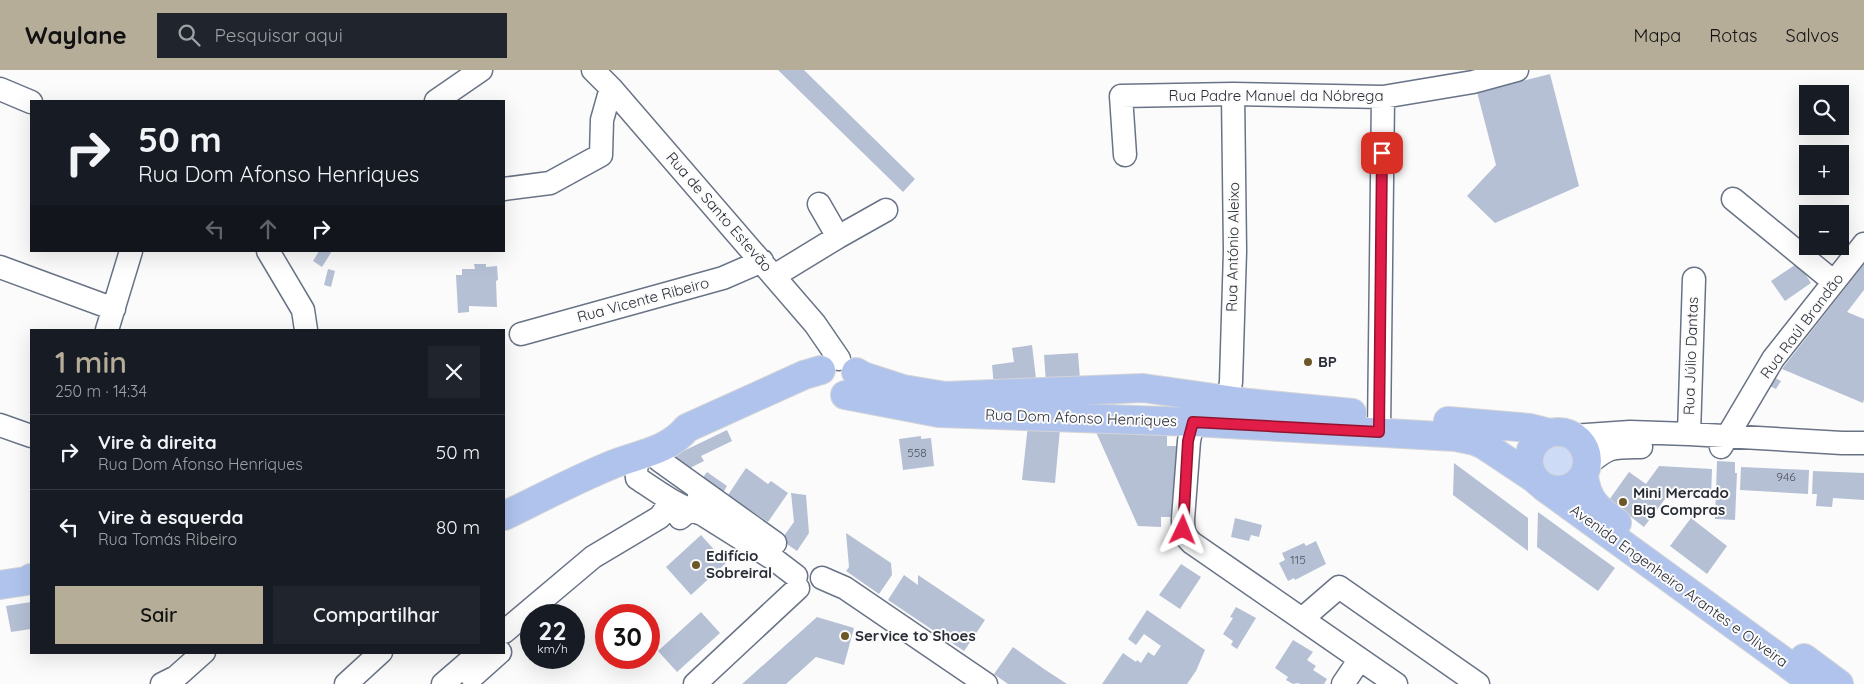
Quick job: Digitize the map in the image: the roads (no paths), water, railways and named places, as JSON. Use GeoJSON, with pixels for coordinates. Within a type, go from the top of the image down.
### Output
{"type":"FeatureCollection","features":[{"type":"Feature","properties":{"kind":"main road","name":"Rua Dom Afonso Henriques"},"geometry":{"type":"LineString","coordinates":[[836,376],[940,413],[1189,422],[1241,409]]}},
{"type":"Feature","properties":{"kind":"main road","name":"Rua Dom Afonso Henriques"},"geometry":{"type":"LineString","coordinates":[[836,376],[863,376],[903,389],[945,396],[1128,388],[1158,389],[1187,394],[1241,409],[1379,424],[1475,441],[1552,490],[1561,491],[1570,488],[1578,483],[1585,470]]}},
{"type":"Feature","properties":{"kind":"main road"},"geometry":{"type":"LineString","coordinates":[[505,530],[608,481],[621,478],[678,439],[691,439],[836,376]]}},
{"type":"Feature","properties":{"kind":"main road"},"geometry":{"type":"LineString","coordinates":[[1187,394],[1179,407],[1189,422]]}},
{"type":"Feature","properties":{"kind":"main road","name":"Rua Dom Afonso Henriques"},"geometry":{"type":"LineString","coordinates":[[1379,424],[1530,428],[1561,434]]}},
{"type":"Feature","properties":{"kind":"main road"},"geometry":{"type":"LineString","coordinates":[[1539,483],[1530,471],[1529,462],[1530,452],[1534,444],[1542,437],[1561,434],[1584,448],[1585,470]]}},
{"type":"Feature","properties":{"kind":"main road"},"geometry":{"type":"LineString","coordinates":[[505,516],[609,466],[643,462]]}},
{"type":"Feature","properties":{"kind":"main road","name":"Avenida Engenheiro Arantes e Oliveira"},"geometry":{"type":"LineString","coordinates":[[1585,470],[1585,489],[1599,510],[1839,684]]}},
{"type":"Feature","properties":{"kind":"main road","name":"Avenida Engenheiro Arantes e Oliveira"},"geometry":{"type":"LineString","coordinates":[[1539,483],[1815,684]]}},
{"type":"Feature","properties":{"kind":"main road"},"geometry":{"type":"LineString","coordinates":[[0,585],[26,581],[30,579]]}},
{"type":"Feature","properties":{"kind":"main road"},"geometry":{"type":"LineString","coordinates":[[0,595],[30,590]]}},
{"type":"Feature","properties":{"kind":"street"},"geometry":{"type":"LineString","coordinates":[[437,100],[481,70]]}},
{"type":"Feature","properties":{"kind":"street","name":"Rua de Santo Estevão"},"geometry":{"type":"LineString","coordinates":[[593,70],[815,324],[836,376]]}},
{"type":"Feature","properties":{"kind":"street","name":"Rua Padre Manuel da Nóbrega"},"geometry":{"type":"LineString","coordinates":[[1125,155],[1121,96],[1233,94],[1383,97],[1473,82],[1517,70]]}},
{"type":"Feature","properties":{"kind":"street"},"geometry":{"type":"LineString","coordinates":[[505,190],[550,183],[601,155],[602,120],[610,88]]}},
{"type":"Feature","properties":{"kind":"street"},"geometry":{"type":"LineString","coordinates":[[0,89],[30,102]]}},
{"type":"Feature","properties":{"kind":"street","name":"Rua António Aleixo"},"geometry":{"type":"LineString","coordinates":[[1233,94],[1235,251],[1231,382],[1241,409]]}},
{"type":"Feature","properties":{"kind":"street"},"geometry":{"type":"LineString","coordinates":[[1379,424],[1383,97]]}},
{"type":"Feature","properties":{"kind":"street"},"geometry":{"type":"LineString","coordinates":[[1733,199],[1834,282]]}},
{"type":"Feature","properties":{"kind":"street"},"geometry":{"type":"LineString","coordinates":[[819,204],[838,237]]}},
{"type":"Feature","properties":{"kind":"street","name":"Rua Vicente Ribeiro"},"geometry":{"type":"LineString","coordinates":[[521,334],[723,278],[768,269],[838,237],[886,210]]}},
{"type":"Feature","properties":{"kind":"street","name":"Rua Raúl Brandão"},"geometry":{"type":"LineString","coordinates":[[1724,442],[1773,360],[1864,244]]}},
{"type":"Feature","properties":{"kind":"street"},"geometry":{"type":"LineString","coordinates":[[107,329],[131,252]]}},
{"type":"Feature","properties":{"kind":"street"},"geometry":{"type":"LineString","coordinates":[[269,252],[303,310],[306,329]]}},
{"type":"Feature","properties":{"kind":"street"},"geometry":{"type":"LineString","coordinates":[[0,267],[114,309]]}},
{"type":"Feature","properties":{"kind":"street","name":"Rua Júlio Dantas"},"geometry":{"type":"LineString","coordinates":[[1688,434],[1694,279]]}},
{"type":"Feature","properties":{"kind":"street"},"geometry":{"type":"LineString","coordinates":[[1189,422],[1183,520],[1183,530],[1186,537],[1396,684]]}},
{"type":"Feature","properties":{"kind":"street"},"geometry":{"type":"LineString","coordinates":[[0,425],[30,436]]}},
{"type":"Feature","properties":{"kind":"street","name":"Rua Dom Afonso Henriques"},"geometry":{"type":"LineString","coordinates":[[1561,434],[1630,432],[1688,434],[1724,442],[1864,454]]}},
{"type":"Feature","properties":{"kind":"street","name":"Rua Dom Afonso Henriques"},"geometry":{"type":"LineString","coordinates":[[1585,470],[1603,451],[1613,448],[1724,442],[1864,443]]}},
{"type":"Feature","properties":{"kind":"street"},"geometry":{"type":"LineString","coordinates":[[643,462],[659,460],[783,549],[808,580],[845,588],[986,684]]}},
{"type":"Feature","properties":{"kind":"street"},"geometry":{"type":"LineString","coordinates":[[643,462],[680,506],[702,514],[839,599],[966,684]]}},
{"type":"Feature","properties":{"kind":"street"},"geometry":{"type":"LineString","coordinates":[[505,631],[593,557],[680,506],[698,503],[700,490]]}},
{"type":"Feature","properties":{"kind":"street"},"geometry":{"type":"LineString","coordinates":[[556,604],[599,567],[667,529],[680,506]]}},
{"type":"Feature","properties":{"kind":"street"},"geometry":{"type":"LineString","coordinates":[[695,684],[808,580]]}},
{"type":"Feature","properties":{"kind":"street"},"geometry":{"type":"LineString","coordinates":[[1302,620],[1339,588],[1478,684]]}},
{"type":"Feature","properties":{"kind":"street"},"geometry":{"type":"LineString","coordinates":[[505,648],[520,635]]}},
{"type":"Feature","properties":{"kind":"street"},"geometry":{"type":"LineString","coordinates":[[162,684],[176,677],[202,654]]}},
{"type":"Feature","properties":{"kind":"street"},"geometry":{"type":"LineString","coordinates":[[346,684],[379,654]]}},
{"type":"Feature","properties":{"kind":"street"},"geometry":{"type":"LineString","coordinates":[[443,684],[478,654]]}},
{"type":"Feature","properties":{"kind":"street"},"geometry":{"type":"LineString","coordinates":[[464,684],[498,654]]}},
{"type":"Feature","properties":{"kind":"street"},"geometry":{"type":"LineString","coordinates":[[1343,684],[1360,659]]}},
{"type":"Feature","properties":{"kind":"place","name":"BP"},"geometry":{"type":"Point","coordinates":[1308,362]}},
{"type":"Feature","properties":{"kind":"place","name":"Mini Mercado Big Compras"},"geometry":{"type":"Point","coordinates":[1623,502]}},
{"type":"Feature","properties":{"kind":"place","name":"Edifício Sobreiral"},"geometry":{"type":"Point","coordinates":[696,565]}},
{"type":"Feature","properties":{"kind":"place","name":"Service to Shoes"},"geometry":{"type":"Point","coordinates":[845,636]}}]}
